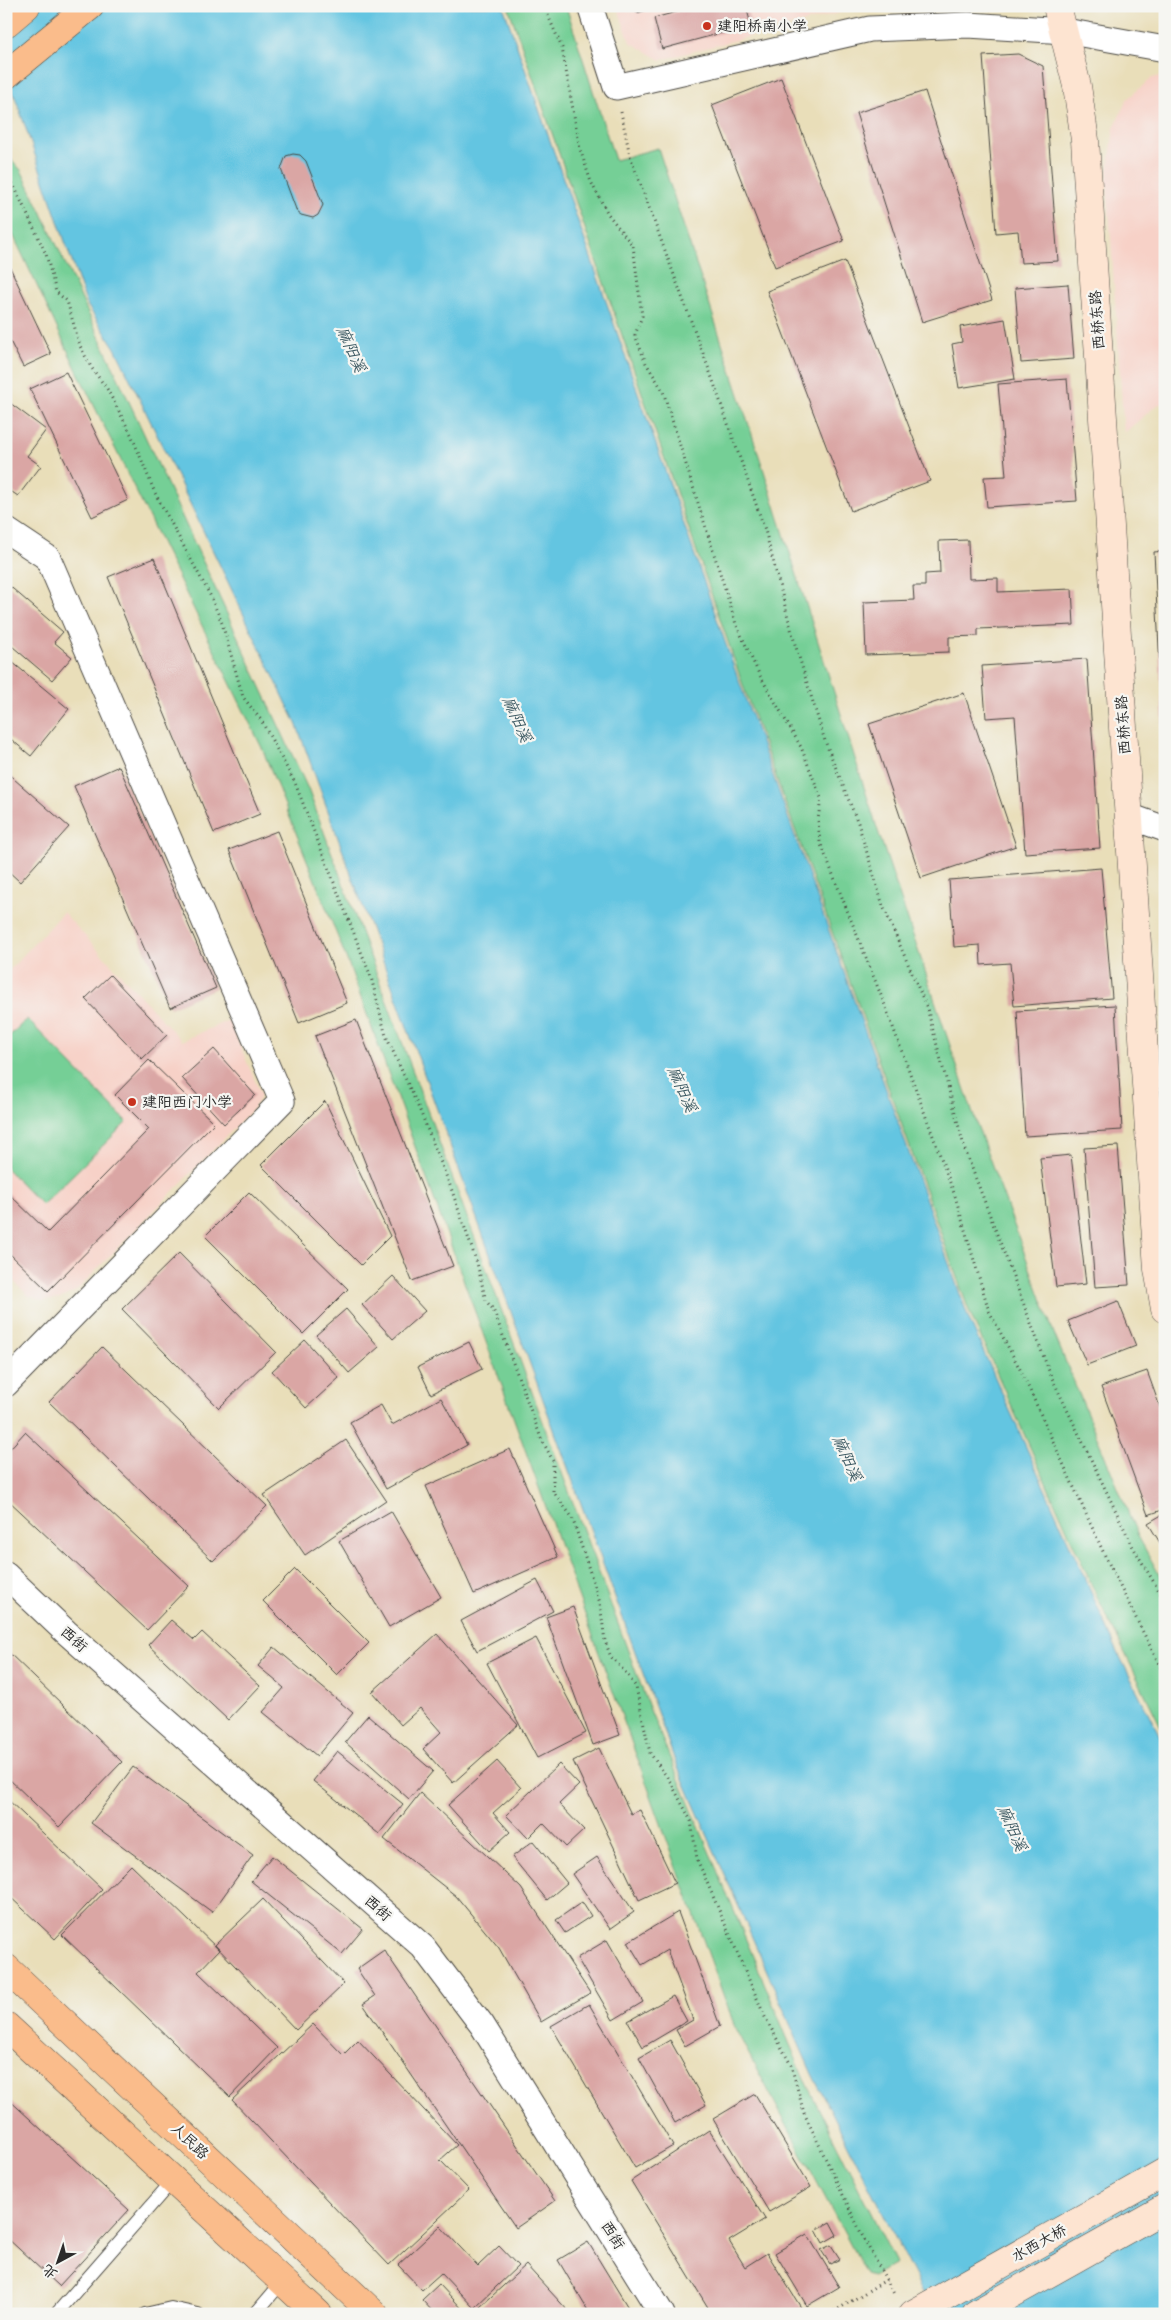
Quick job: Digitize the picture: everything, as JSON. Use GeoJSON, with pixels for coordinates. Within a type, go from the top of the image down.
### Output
{"type":"FeatureCollection","features":[{"type":"Feature","properties":{"kind":"highway"},"geometry":{"type":"LineString","coordinates":[[6,23],[26,6]]}},
{"type":"Feature","properties":{"kind":"highway"},"geometry":{"type":"LineString","coordinates":[[6,75],[90,6]]}},
{"type":"Feature","properties":{"kind":"highway","name":"人民路"},"geometry":{"type":"LineString","coordinates":[[6,1968],[374,2314]]}},
{"type":"Feature","properties":{"kind":"highway"},"geometry":{"type":"LineString","coordinates":[[6,2026],[174,2179],[318,2314]]}},
{"type":"Feature","properties":{"kind":"main road","name":"西桥东路"},"geometry":{"type":"LineString","coordinates":[[1061,14],[1077,86],[1085,140],[1158,1269],[1165,1309]]}},
{"type":"Feature","properties":{"kind":"main road","name":"水西大桥"},"geometry":{"type":"LineString","coordinates":[[913,2314],[1165,2172]]}},
{"type":"Feature","properties":{"kind":"main road"},"geometry":{"type":"LineString","coordinates":[[976,2314],[1165,2208]]}},
{"type":"Feature","properties":{"kind":"street"},"geometry":{"type":"LineString","coordinates":[[590,6],[616,87],[870,29],[968,25],[1061,14],[1165,49]]}},
{"type":"Feature","properties":{"kind":"street"},"geometry":{"type":"LineString","coordinates":[[6,530],[48,558],[282,1101],[6,1384]]}},
{"type":"Feature","properties":{"kind":"street"},"geometry":{"type":"LineString","coordinates":[[1129,816],[1165,829]]}},
{"type":"Feature","properties":{"kind":"street","name":"西街"},"geometry":{"type":"LineString","coordinates":[[6,1575],[60,1626],[422,1947],[482,2025],[662,2314]]}},
{"type":"Feature","properties":{"kind":"lane"},"geometry":{"type":"LineString","coordinates":[[56,2314],[174,2179]]}},
{"type":"Feature","properties":{"kind":"lane"},"geometry":{"type":"LineString","coordinates":[[255,2314],[283,2281]]}},
{"type":"Feature","properties":{"kind":"lane"},"geometry":{"type":"LineString","coordinates":[[145,2314],[171,2308],[198,2314]]}},
{"type":"Feature","properties":{"kind":"path"},"geometry":{"type":"LineString","coordinates":[[544,6],[562,48],[580,148],[591,182],[608,214],[633,246],[642,316],[635,335],[646,363],[663,391],[736,624],[759,674],[800,748],[821,798],[818,820],[820,842],[886,1008],[955,1196],[988,1311],[1022,1373],[1106,1558],[1165,1676]]}},
{"type":"Feature","properties":{"kind":"path"},"geometry":{"type":"LineString","coordinates":[[616,87],[630,156],[708,365],[765,530],[795,644],[824,741],[858,823],[883,906],[927,1008],[965,1150],[1051,1376],[1134,1547],[1165,1601]]}},
{"type":"Feature","properties":{"kind":"path"},"geometry":{"type":"LineString","coordinates":[[6,175],[14,186],[46,254],[56,292],[67,301],[80,346],[91,367],[107,389],[131,434],[155,493],[210,595],[222,623],[243,697],[262,720],[279,750],[314,828],[371,977],[386,1036],[421,1113],[451,1188],[477,1263],[486,1301],[493,1309],[541,1438],[553,1461],[553,1491],[572,1517],[600,1603],[608,1649],[612,1657],[636,1687],[650,1753],[671,1783],[691,1821],[697,1859],[765,2017],[791,2065],[804,2113],[862,2237],[886,2280],[830,2314]]}},
{"type":"Feature","properties":{"kind":"shaded area","name":"建阳桥南小学"},"geometry":{"type":"Polygon","coordinates":[[[617,6],[983,6],[968,10],[861,7],[661,60],[630,42],[617,6]]]}},
{"type":"Feature","properties":{"kind":"shaded area"},"geometry":{"type":"Polygon","coordinates":[[[1165,75],[1165,403],[1157,405],[1124,433],[1107,180],[1114,128],[1127,99],[1152,78],[1165,75]]]}},
{"type":"Feature","properties":{"kind":"shaded area","name":"建阳西门小学"},"geometry":{"type":"Polygon","coordinates":[[[63,912],[182,1041],[229,1020],[261,1095],[254,1108],[76,1291],[59,1299],[43,1301],[29,1296],[6,1274],[6,974],[63,912]]]}},
{"type":"Feature","properties":{"kind":"green space"},"geometry":{"type":"Polygon","coordinates":[[[508,6],[566,6],[615,160],[658,148],[763,468],[877,828],[973,1114],[1055,1336],[1138,1536],[1165,1585],[1165,1735],[1093,1588],[969,1311],[747,697],[508,6]]]}},
{"type":"Feature","properties":{"kind":"green space"},"geometry":{"type":"Polygon","coordinates":[[[6,154],[21,170],[41,211],[308,789],[650,1710],[806,2083],[896,2263],[873,2276],[866,2274],[736,2030],[349,965],[262,748],[82,381],[6,220],[6,154]]]}},
{"type":"Feature","properties":{"kind":"green space"},"geometry":{"type":"Polygon","coordinates":[[[27,1019],[127,1122],[42,1205],[6,1168],[6,1039],[27,1019]]]}},
{"type":"Feature","properties":{"kind":"water","name":"麻阳溪"},"geometry":{"type":"Polygon","coordinates":[[[6,6],[503,6],[730,656],[969,1319],[1120,1657],[1165,1746],[1165,2314],[934,2314],[812,2074],[675,1761],[296,723],[115,348],[87,305],[6,71],[6,6]]]}},
{"type":"Feature","properties":{"kind":"building"},"geometry":{"type":"Polygon","coordinates":[[[635,6],[656,6],[656,7],[637,13],[635,6]]]}},
{"type":"Feature","properties":{"kind":"building"},"geometry":{"type":"Polygon","coordinates":[[[699,6],[746,6],[751,25],[662,49],[654,18],[699,6]]]}},
{"type":"Feature","properties":{"kind":"building"},"geometry":{"type":"Polygon","coordinates":[[[1018,54],[1043,66],[1058,261],[1021,263],[1018,231],[996,233],[983,56],[1018,54]]]}},
{"type":"Feature","properties":{"kind":"building"},"geometry":{"type":"Polygon","coordinates":[[[781,78],[844,241],[775,267],[712,105],[781,78]]]}},
{"type":"Feature","properties":{"kind":"building"},"geometry":{"type":"Polygon","coordinates":[[[925,91],[992,300],[922,322],[856,113],[925,91]]]}},
{"type":"Feature","properties":{"kind":"building"},"geometry":{"type":"Polygon","coordinates":[[[300,155],[306,161],[323,205],[318,215],[313,218],[297,212],[281,169],[286,156],[300,155]]]}},
{"type":"Feature","properties":{"kind":"building"},"geometry":{"type":"Polygon","coordinates":[[[6,259],[51,354],[23,367],[6,333],[6,259]]]}},
{"type":"Feature","properties":{"kind":"building"},"geometry":{"type":"Polygon","coordinates":[[[845,261],[930,481],[851,511],[767,291],[845,261]]]}},
{"type":"Feature","properties":{"kind":"building"},"geometry":{"type":"Polygon","coordinates":[[[1068,284],[1074,359],[1021,363],[1015,288],[1068,284]]]}},
{"type":"Feature","properties":{"kind":"building"},"geometry":{"type":"Polygon","coordinates":[[[1005,319],[1015,379],[959,388],[952,344],[962,342],[960,327],[1005,319]]]}},
{"type":"Feature","properties":{"kind":"building"},"geometry":{"type":"Polygon","coordinates":[[[66,372],[128,500],[92,517],[30,389],[66,372]]]}},
{"type":"Feature","properties":{"kind":"building"},"geometry":{"type":"Polygon","coordinates":[[[1067,379],[1077,501],[987,507],[984,477],[1006,476],[998,384],[1067,379]]]}},
{"type":"Feature","properties":{"kind":"building"},"geometry":{"type":"Polygon","coordinates":[[[6,400],[46,430],[27,456],[41,466],[18,496],[6,488],[6,400]]]}},
{"type":"Feature","properties":{"kind":"building"},"geometry":{"type":"Polygon","coordinates":[[[968,540],[969,579],[998,578],[998,592],[1072,589],[1074,625],[978,629],[978,636],[949,637],[949,652],[866,655],[864,602],[914,600],[913,586],[925,586],[925,574],[940,573],[939,541],[968,540]]]}},
{"type":"Feature","properties":{"kind":"building"},"geometry":{"type":"Polygon","coordinates":[[[1165,551],[1165,726],[1163,726],[1154,552],[1165,551]]]}},
{"type":"Feature","properties":{"kind":"building"},"geometry":{"type":"Polygon","coordinates":[[[154,558],[260,814],[214,833],[108,577],[154,558]]]}},
{"type":"Feature","properties":{"kind":"building"},"geometry":{"type":"Polygon","coordinates":[[[6,583],[63,632],[54,642],[72,657],[52,680],[6,641],[6,583]]]}},
{"type":"Feature","properties":{"kind":"building"},"geometry":{"type":"Polygon","coordinates":[[[6,657],[69,709],[31,756],[6,735],[6,657]]]}},
{"type":"Feature","properties":{"kind":"building"},"geometry":{"type":"Polygon","coordinates":[[[1087,659],[1100,848],[1025,853],[1015,716],[986,718],[982,666],[1087,659]]]}},
{"type":"Feature","properties":{"kind":"building"},"geometry":{"type":"Polygon","coordinates":[[[964,693],[1016,846],[921,878],[869,724],[964,693]]]}},
{"type":"Feature","properties":{"kind":"building"},"geometry":{"type":"Polygon","coordinates":[[[119,766],[216,988],[170,1008],[74,786],[119,766]]]}},
{"type":"Feature","properties":{"kind":"building"},"geometry":{"type":"Polygon","coordinates":[[[6,772],[69,827],[20,882],[6,869],[6,772]]]}},
{"type":"Feature","properties":{"kind":"building"},"geometry":{"type":"Polygon","coordinates":[[[277,831],[347,1003],[299,1023],[229,850],[277,831]]]}},
{"type":"Feature","properties":{"kind":"building"},"geometry":{"type":"Polygon","coordinates":[[[1101,868],[1112,998],[1014,1006],[1010,963],[981,965],[980,945],[954,947],[949,880],[1101,868]]]}},
{"type":"Feature","properties":{"kind":"building"},"geometry":{"type":"Polygon","coordinates":[[[110,975],[167,1035],[142,1059],[85,999],[110,975]]]}},
{"type":"Feature","properties":{"kind":"building"},"geometry":{"type":"Polygon","coordinates":[[[1115,1005],[1122,1130],[1025,1136],[1017,1011],[1115,1005]]]}},
{"type":"Feature","properties":{"kind":"building"},"geometry":{"type":"Polygon","coordinates":[[[356,1020],[453,1266],[412,1281],[315,1036],[356,1020]]]}},
{"type":"Feature","properties":{"kind":"building"},"geometry":{"type":"Polygon","coordinates":[[[214,1049],[255,1095],[224,1124],[182,1078],[214,1049]]]}},
{"type":"Feature","properties":{"kind":"building"},"geometry":{"type":"Polygon","coordinates":[[[149,1060],[214,1123],[48,1291],[6,1250],[6,1191],[48,1232],[149,1129],[115,1095],[149,1060]]]}},
{"type":"Feature","properties":{"kind":"building"},"geometry":{"type":"Polygon","coordinates":[[[325,1101],[390,1236],[361,1265],[261,1165],[325,1101]]]}},
{"type":"Feature","properties":{"kind":"building"},"geometry":{"type":"Polygon","coordinates":[[[1118,1146],[1129,1285],[1095,1287],[1084,1148],[1118,1146]]]}},
{"type":"Feature","properties":{"kind":"building"},"geometry":{"type":"Polygon","coordinates":[[[1071,1155],[1086,1284],[1056,1287],[1040,1158],[1071,1155]]]}},
{"type":"Feature","properties":{"kind":"building"},"geometry":{"type":"Polygon","coordinates":[[[249,1192],[348,1289],[303,1334],[205,1236],[249,1192]]]}},
{"type":"Feature","properties":{"kind":"building"},"geometry":{"type":"Polygon","coordinates":[[[179,1253],[276,1352],[219,1408],[122,1309],[179,1253]]]}},
{"type":"Feature","properties":{"kind":"building"},"geometry":{"type":"Polygon","coordinates":[[[393,1276],[425,1311],[393,1339],[362,1305],[393,1276]]]}},
{"type":"Feature","properties":{"kind":"building"},"geometry":{"type":"Polygon","coordinates":[[[1118,1301],[1136,1346],[1087,1365],[1068,1321],[1118,1301]]]}},
{"type":"Feature","properties":{"kind":"building"},"geometry":{"type":"Polygon","coordinates":[[[346,1309],[379,1347],[349,1373],[316,1335],[346,1309]]]}},
{"type":"Feature","properties":{"kind":"building"},"geometry":{"type":"Polygon","coordinates":[[[305,1340],[339,1378],[306,1408],[272,1371],[305,1340]]]}},
{"type":"Feature","properties":{"kind":"building"},"geometry":{"type":"Polygon","coordinates":[[[469,1342],[482,1369],[431,1394],[418,1367],[469,1342]]]}},
{"type":"Feature","properties":{"kind":"building"},"geometry":{"type":"Polygon","coordinates":[[[102,1347],[267,1506],[213,1561],[49,1402],[102,1347]]]}},
{"type":"Feature","properties":{"kind":"building"},"geometry":{"type":"Polygon","coordinates":[[[1147,1371],[1165,1421],[1165,1509],[1148,1515],[1101,1387],[1147,1371]]]}},
{"type":"Feature","properties":{"kind":"building"},"geometry":{"type":"Polygon","coordinates":[[[441,1398],[467,1445],[386,1489],[350,1422],[381,1405],[392,1425],[441,1398]]]}},
{"type":"Feature","properties":{"kind":"building"},"geometry":{"type":"Polygon","coordinates":[[[25,1432],[189,1586],[147,1630],[6,1498],[6,1453],[25,1432]]]}},
{"type":"Feature","properties":{"kind":"building"},"geometry":{"type":"Polygon","coordinates":[[[346,1440],[386,1500],[305,1555],[264,1495],[346,1440]]]}},
{"type":"Feature","properties":{"kind":"building"},"geometry":{"type":"Polygon","coordinates":[[[510,1449],[558,1557],[474,1594],[426,1486],[510,1449]]]}},
{"type":"Feature","properties":{"kind":"building"},"geometry":{"type":"Polygon","coordinates":[[[391,1511],[441,1597],[389,1627],[339,1541],[391,1511]]]}},
{"type":"Feature","properties":{"kind":"building"},"geometry":{"type":"Polygon","coordinates":[[[1165,1513],[1165,1551],[1148,1523],[1165,1513]]]}},
{"type":"Feature","properties":{"kind":"building"},"geometry":{"type":"Polygon","coordinates":[[[295,1569],[369,1643],[337,1675],[263,1601],[295,1569]]]}},
{"type":"Feature","properties":{"kind":"building"},"geometry":{"type":"Polygon","coordinates":[[[537,1580],[553,1611],[477,1651],[461,1621],[537,1580]]]}},
{"type":"Feature","properties":{"kind":"building"},"geometry":{"type":"Polygon","coordinates":[[[573,1607],[620,1735],[593,1745],[546,1617],[573,1607]]]}},
{"type":"Feature","properties":{"kind":"building"},"geometry":{"type":"Polygon","coordinates":[[[171,1620],[194,1640],[202,1632],[260,1686],[228,1720],[148,1645],[171,1620]]]}},
{"type":"Feature","properties":{"kind":"building"},"geometry":{"type":"Polygon","coordinates":[[[437,1634],[518,1725],[453,1783],[423,1749],[441,1732],[420,1708],[401,1725],[372,1692],[437,1634]]]}},
{"type":"Feature","properties":{"kind":"building"},"geometry":{"type":"Polygon","coordinates":[[[536,1638],[586,1733],[537,1758],[487,1663],[536,1638]]]}},
{"type":"Feature","properties":{"kind":"building"},"geometry":{"type":"Polygon","coordinates":[[[274,1647],[353,1713],[317,1756],[263,1712],[284,1688],[258,1666],[274,1647]]]}},
{"type":"Feature","properties":{"kind":"building"},"geometry":{"type":"Polygon","coordinates":[[[6,1650],[122,1762],[59,1827],[6,1776],[6,1650]]]}},
{"type":"Feature","properties":{"kind":"building"},"geometry":{"type":"Polygon","coordinates":[[[368,1715],[433,1771],[409,1799],[345,1742],[368,1715]]]}},
{"type":"Feature","properties":{"kind":"building"},"geometry":{"type":"Polygon","coordinates":[[[599,1748],[631,1814],[640,1810],[675,1883],[639,1900],[573,1761],[599,1748]]]}},
{"type":"Feature","properties":{"kind":"building"},"geometry":{"type":"Polygon","coordinates":[[[337,1751],[403,1804],[379,1834],[313,1781],[337,1751]]]}},
{"type":"Feature","properties":{"kind":"building"},"geometry":{"type":"Polygon","coordinates":[[[497,1761],[521,1788],[493,1813],[510,1832],[489,1851],[448,1805],[497,1761]]]}},
{"type":"Feature","properties":{"kind":"building"},"geometry":{"type":"Polygon","coordinates":[[[559,1764],[579,1785],[559,1804],[584,1830],[566,1847],[543,1823],[528,1838],[506,1815],[559,1764]]]}},
{"type":"Feature","properties":{"kind":"building"},"geometry":{"type":"Polygon","coordinates":[[[133,1767],[253,1855],[212,1912],[91,1823],[133,1767]]]}},
{"type":"Feature","properties":{"kind":"building"},"geometry":{"type":"Polygon","coordinates":[[[420,1793],[521,1888],[590,1993],[541,2022],[499,1948],[456,1896],[384,1839],[420,1793]]]}},
{"type":"Feature","properties":{"kind":"building"},"geometry":{"type":"Polygon","coordinates":[[[6,1798],[102,1889],[55,1939],[6,1893],[6,1798]]]}},
{"type":"Feature","properties":{"kind":"building"},"geometry":{"type":"Polygon","coordinates":[[[533,1841],[567,1883],[547,1900],[512,1857],[533,1841]]]}},
{"type":"Feature","properties":{"kind":"building"},"geometry":{"type":"Polygon","coordinates":[[[272,1856],[363,1929],[342,1954],[251,1881],[272,1856]]]}},
{"type":"Feature","properties":{"kind":"building"},"geometry":{"type":"Polygon","coordinates":[[[597,1857],[634,1912],[610,1929],[572,1874],[597,1857]]]}},
{"type":"Feature","properties":{"kind":"building"},"geometry":{"type":"Polygon","coordinates":[[[131,1865],[219,1950],[198,1972],[277,2048],[230,2097],[62,1935],[131,1865]]]}},
{"type":"Feature","properties":{"kind":"building"},"geometry":{"type":"Polygon","coordinates":[[[263,1899],[344,1984],[296,2030],[215,1945],[263,1899]]]}},
{"type":"Feature","properties":{"kind":"building"},"geometry":{"type":"Polygon","coordinates":[[[582,1902],[591,1916],[565,1933],[556,1920],[582,1902]]]}},
{"type":"Feature","properties":{"kind":"building"},"geometry":{"type":"Polygon","coordinates":[[[678,1912],[720,2026],[685,2046],[676,2030],[693,2020],[667,1950],[642,1965],[628,1942],[678,1912]]]}},
{"type":"Feature","properties":{"kind":"building"},"geometry":{"type":"Polygon","coordinates":[[[607,1940],[643,2002],[613,2020],[577,1958],[607,1940]]]}},
{"type":"Feature","properties":{"kind":"building"},"geometry":{"type":"Polygon","coordinates":[[[384,1950],[555,2201],[516,2228],[363,2004],[375,1996],[357,1969],[384,1950]]]}},
{"type":"Feature","properties":{"kind":"building"},"geometry":{"type":"Polygon","coordinates":[[[673,1996],[687,2021],[643,2047],[628,2021],[673,1996]]]}},
{"type":"Feature","properties":{"kind":"building"},"geometry":{"type":"Polygon","coordinates":[[[589,2004],[673,2146],[635,2168],[551,2026],[589,2004]]]}},
{"type":"Feature","properties":{"kind":"building"},"geometry":{"type":"Polygon","coordinates":[[[313,2024],[343,2055],[358,2040],[457,2145],[440,2160],[469,2190],[389,2265],[232,2100],[313,2024]]]}},
{"type":"Feature","properties":{"kind":"building"},"geometry":{"type":"Polygon","coordinates":[[[670,2040],[706,2105],[675,2123],[639,2058],[670,2040]]]}},
{"type":"Feature","properties":{"kind":"building"},"geometry":{"type":"Polygon","coordinates":[[[755,2094],[811,2187],[769,2212],[713,2119],[755,2094]]]}},
{"type":"Feature","properties":{"kind":"building"},"geometry":{"type":"Polygon","coordinates":[[[6,2097],[129,2210],[59,2286],[6,2237],[6,2097]]]}},
{"type":"Feature","properties":{"kind":"building"},"geometry":{"type":"Polygon","coordinates":[[[709,2130],[765,2219],[729,2241],[745,2267],[767,2253],[805,2314],[712,2314],[631,2181],[709,2130]]]}},
{"type":"Feature","properties":{"kind":"building"},"geometry":{"type":"Polygon","coordinates":[[[830,2222],[837,2235],[823,2243],[816,2230],[830,2222]]]}},
{"type":"Feature","properties":{"kind":"building"},"geometry":{"type":"Polygon","coordinates":[[[440,2226],[478,2266],[499,2246],[518,2266],[474,2308],[441,2273],[422,2290],[398,2265],[440,2226]]]}},
{"type":"Feature","properties":{"kind":"building"},"geometry":{"type":"Polygon","coordinates":[[[807,2234],[839,2287],[807,2306],[775,2253],[807,2234]]]}},
{"type":"Feature","properties":{"kind":"building"},"geometry":{"type":"Polygon","coordinates":[[[588,2242],[632,2314],[590,2314],[558,2260],[588,2242]]]}},
{"type":"Feature","properties":{"kind":"building"},"geometry":{"type":"Polygon","coordinates":[[[831,2245],[840,2259],[830,2264],[821,2250],[831,2245]]]}},
{"type":"Feature","properties":{"kind":"building"},"geometry":{"type":"Polygon","coordinates":[[[526,2265],[571,2314],[486,2314],[480,2307],[526,2265]]]}},
{"type":"Feature","properties":{"kind":"building"},"geometry":{"type":"Polygon","coordinates":[[[439,2284],[467,2314],[435,2314],[422,2300],[439,2284]]]}},
{"type":"Feature","properties":{"kind":"place","name":"建阳桥南小学"},"geometry":{"type":"Point","coordinates":[707,26]}},
{"type":"Feature","properties":{"kind":"place","name":"建阳西门小学"},"geometry":{"type":"Point","coordinates":[132,1102]}}]}
